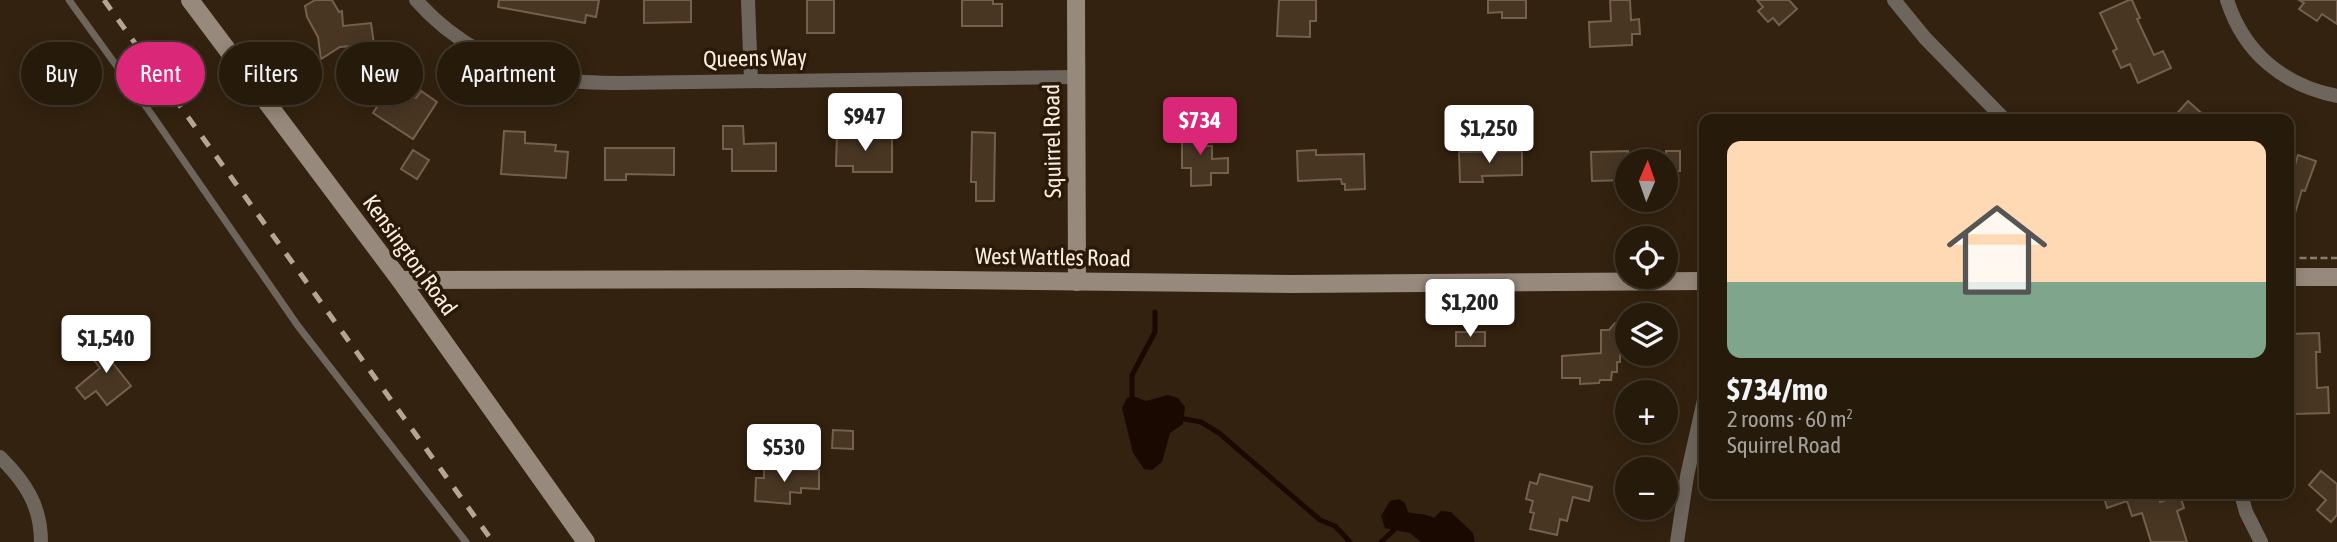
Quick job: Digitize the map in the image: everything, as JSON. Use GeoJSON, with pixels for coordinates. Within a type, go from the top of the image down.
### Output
{"type":"FeatureCollection","features":[{"type":"Feature","properties":{"kind":"street","name":"Kensington Road"},"geometry":{"type":"LineString","coordinates":[[190,0],[400,280],[586,542]]}},
{"type":"Feature","properties":{"kind":"street","name":"Queens Way"},"geometry":{"type":"LineString","coordinates":[[416,0],[447,31],[495,59],[554,79],[593,83],[1076,77]]}},
{"type":"Feature","properties":{"kind":"street"},"geometry":{"type":"LineString","coordinates":[[748,0],[751,81]]}},
{"type":"Feature","properties":{"kind":"street","name":"Squirrel Road"},"geometry":{"type":"LineString","coordinates":[[1076,0],[1077,282]]}},
{"type":"Feature","properties":{"kind":"street"},"geometry":{"type":"LineString","coordinates":[[1894,0],[1925,38],[1999,114]]}},
{"type":"Feature","properties":{"kind":"street"},"geometry":{"type":"LineString","coordinates":[[2227,0],[2244,37],[2270,65],[2289,80],[2304,87],[2337,96]]}},
{"type":"Feature","properties":{"kind":"street"},"geometry":{"type":"LineString","coordinates":[[2294,277],[2337,277]]}},
{"type":"Feature","properties":{"kind":"street","name":"West Wattles Road"},"geometry":{"type":"LineString","coordinates":[[400,280],[859,279],[1292,284],[1699,281]]}},
{"type":"Feature","properties":{"kind":"street"},"geometry":{"type":"LineString","coordinates":[[1677,542],[1699,422]]}},
{"type":"Feature","properties":{"kind":"street"},"geometry":{"type":"LineString","coordinates":[[0,457],[32,495],[39,513],[41,542]]}},
{"type":"Feature","properties":{"kind":"street"},"geometry":{"type":"LineString","coordinates":[[2242,499],[2261,542]]}},
{"type":"Feature","properties":{"kind":"lane"},"geometry":{"type":"LineString","coordinates":[[69,0],[298,326],[466,542]]}},
{"type":"Feature","properties":{"kind":"path"},"geometry":{"type":"LineString","coordinates":[[2294,258],[2337,258]]}},
{"type":"Feature","properties":{"kind":"shaded area"},"geometry":{"type":"Polygon","coordinates":[[[1168,395],[1178,398],[1185,407],[1183,424],[1170,433],[1162,462],[1152,470],[1144,469],[1133,453],[1122,408],[1127,398],[1136,397],[1146,401],[1168,395]]]}},
{"type":"Feature","properties":{"kind":"shaded area"},"geometry":{"type":"Polygon","coordinates":[[[1399,499],[1405,503],[1408,512],[1434,518],[1441,511],[1451,512],[1473,533],[1475,542],[1421,542],[1410,533],[1385,528],[1381,516],[1390,501],[1399,499]]]}},
{"type":"Feature","properties":{"kind":"building"},"geometry":{"type":"Polygon","coordinates":[[[315,0],[332,0],[339,12],[342,11],[343,26],[371,23],[374,42],[336,42],[336,50],[322,58],[322,42],[319,42],[305,6],[315,0]]]}},
{"type":"Feature","properties":{"kind":"building"},"geometry":{"type":"Polygon","coordinates":[[[499,0],[599,0],[596,17],[586,15],[585,23],[498,7],[499,0]]]}},
{"type":"Feature","properties":{"kind":"building"},"geometry":{"type":"Polygon","coordinates":[[[644,0],[691,0],[691,22],[644,23],[644,0]]]}},
{"type":"Feature","properties":{"kind":"building"},"geometry":{"type":"Polygon","coordinates":[[[807,0],[834,0],[834,33],[807,33],[807,0]]]}},
{"type":"Feature","properties":{"kind":"building"},"geometry":{"type":"Polygon","coordinates":[[[962,0],[993,0],[993,4],[1002,4],[1002,26],[962,26],[962,0]]]}},
{"type":"Feature","properties":{"kind":"building"},"geometry":{"type":"Polygon","coordinates":[[[1279,0],[1316,0],[1316,21],[1310,21],[1310,37],[1277,36],[1279,0]]]}},
{"type":"Feature","properties":{"kind":"building"},"geometry":{"type":"Polygon","coordinates":[[[1488,0],[1526,0],[1526,18],[1502,18],[1502,12],[1488,13],[1488,0]]]}},
{"type":"Feature","properties":{"kind":"building"},"geometry":{"type":"Polygon","coordinates":[[[1610,0],[1630,0],[1631,20],[1639,19],[1640,34],[1632,34],[1632,45],[1590,47],[1589,22],[1611,21],[1610,0]]]}},
{"type":"Feature","properties":{"kind":"building"},"geometry":{"type":"Polygon","coordinates":[[[1757,0],[1789,0],[1797,9],[1779,25],[1773,18],[1768,22],[1758,11],[1763,7],[1757,0]]]}},
{"type":"Feature","properties":{"kind":"building"},"geometry":{"type":"Polygon","coordinates":[[[2132,0],[2140,18],[2137,19],[2154,55],[2163,51],[2171,68],[2138,83],[2130,64],[2121,68],[2113,51],[2117,49],[2100,13],[2132,0]]]}},
{"type":"Feature","properties":{"kind":"building"},"geometry":{"type":"Polygon","coordinates":[[[2299,0],[2337,0],[2337,24],[2322,14],[2317,21],[2299,9],[2304,3],[2299,0]]]}},
{"type":"Feature","properties":{"kind":"building"},"geometry":{"type":"Polygon","coordinates":[[[423,92],[437,102],[413,139],[373,113],[378,105],[423,105],[423,92]]]}},
{"type":"Feature","properties":{"kind":"building"},"geometry":{"type":"Polygon","coordinates":[[[2188,101],[2202,114],[2176,114],[2188,101]]]}},
{"type":"Feature","properties":{"kind":"building"},"geometry":{"type":"Polygon","coordinates":[[[723,126],[743,126],[744,144],[776,143],[776,171],[732,171],[732,149],[723,149],[723,126]]]}},
{"type":"Feature","properties":{"kind":"building"},"geometry":{"type":"Polygon","coordinates":[[[1206,128],[1206,146],[1212,146],[1212,159],[1228,158],[1228,173],[1211,173],[1211,185],[1191,186],[1191,168],[1182,168],[1182,129],[1206,128]]]}},
{"type":"Feature","properties":{"kind":"building"},"geometry":{"type":"Polygon","coordinates":[[[504,131],[525,132],[525,143],[556,145],[555,151],[568,152],[566,178],[501,174],[504,131]]]}},
{"type":"Feature","properties":{"kind":"building"},"geometry":{"type":"Polygon","coordinates":[[[972,132],[995,133],[994,201],[976,201],[976,182],[971,182],[972,132]]]}},
{"type":"Feature","properties":{"kind":"building"},"geometry":{"type":"Polygon","coordinates":[[[837,133],[892,137],[892,172],[853,172],[853,166],[836,166],[837,133]]]}},
{"type":"Feature","properties":{"kind":"building"},"geometry":{"type":"Polygon","coordinates":[[[605,148],[674,148],[674,175],[626,174],[626,180],[605,180],[605,148]]]}},
{"type":"Feature","properties":{"kind":"building"},"geometry":{"type":"Polygon","coordinates":[[[413,150],[429,160],[417,179],[401,169],[413,150]]]}},
{"type":"Feature","properties":{"kind":"building"},"geometry":{"type":"Polygon","coordinates":[[[1316,150],[1316,155],[1364,154],[1365,189],[1345,190],[1341,179],[1298,181],[1297,151],[1316,150]]]}},
{"type":"Feature","properties":{"kind":"building"},"geometry":{"type":"Polygon","coordinates":[[[1522,151],[1522,175],[1482,176],[1483,182],[1460,182],[1459,152],[1522,151]]]}},
{"type":"Feature","properties":{"kind":"building"},"geometry":{"type":"Polygon","coordinates":[[[1615,151],[1615,180],[1592,181],[1591,152],[1615,151]]]}},
{"type":"Feature","properties":{"kind":"building"},"geometry":{"type":"Polygon","coordinates":[[[1678,151],[1680,151],[1678,171],[1678,151]]]}},
{"type":"Feature","properties":{"kind":"building"},"geometry":{"type":"Polygon","coordinates":[[[2298,155],[2316,161],[2305,191],[2302,190],[2294,216],[2294,165],[2298,155]]]}},
{"type":"Feature","properties":{"kind":"building"},"geometry":{"type":"Polygon","coordinates":[[[1615,323],[1617,372],[1612,372],[1611,380],[1580,384],[1580,378],[1562,378],[1562,356],[1601,353],[1601,330],[1609,330],[1615,323]]]}},
{"type":"Feature","properties":{"kind":"building"},"geometry":{"type":"Polygon","coordinates":[[[1456,332],[1485,332],[1485,346],[1456,346],[1456,332]]]}},
{"type":"Feature","properties":{"kind":"building"},"geometry":{"type":"Polygon","coordinates":[[[2319,333],[2320,352],[2316,352],[2317,388],[2328,387],[2329,413],[2294,414],[2294,334],[2319,333]]]}},
{"type":"Feature","properties":{"kind":"building"},"geometry":{"type":"Polygon","coordinates":[[[116,338],[126,351],[112,362],[131,386],[107,405],[96,391],[85,399],[76,388],[100,368],[92,358],[116,338]]]}},
{"type":"Feature","properties":{"kind":"building"},"geometry":{"type":"Polygon","coordinates":[[[833,430],[853,431],[853,449],[832,448],[833,430]]]}},
{"type":"Feature","properties":{"kind":"building"},"geometry":{"type":"Polygon","coordinates":[[[764,469],[819,470],[819,489],[801,488],[801,493],[790,492],[790,504],[755,501],[756,478],[764,478],[764,469]]]}},
{"type":"Feature","properties":{"kind":"building"},"geometry":{"type":"Polygon","coordinates":[[[2321,471],[2337,484],[2337,515],[2331,522],[2317,510],[2326,500],[2309,485],[2321,471]]]}},
{"type":"Feature","properties":{"kind":"building"},"geometry":{"type":"Polygon","coordinates":[[[1540,474],[1592,487],[1589,501],[1573,497],[1567,521],[1560,519],[1557,535],[1530,529],[1534,513],[1530,512],[1533,501],[1526,499],[1530,482],[1537,484],[1540,474]]]}},
{"type":"Feature","properties":{"kind":"building"},"geometry":{"type":"Polygon","coordinates":[[[2104,499],[2159,499],[2160,502],[2181,499],[2184,508],[2177,511],[2187,542],[2151,542],[2142,513],[2132,516],[2127,501],[2107,508],[2104,499]]]}},
{"type":"Feature","properties":{"kind":"waterway"},"geometry":{"type":"LineString","coordinates":[[1132,398],[1132,375],[1155,332],[1155,312]]}},
{"type":"Feature","properties":{"kind":"waterway"},"geometry":{"type":"LineString","coordinates":[[1185,419],[1201,422],[1219,433],[1320,520],[1335,526],[1350,542]]}},
{"type":"Feature","properties":{"kind":"waterway"},"geometry":{"type":"LineString","coordinates":[[1381,542],[1394,530]]}},
{"type":"Feature","properties":{"kind":"railway"},"geometry":{"type":"LineString","coordinates":[[104,0],[493,542]]}}]}
